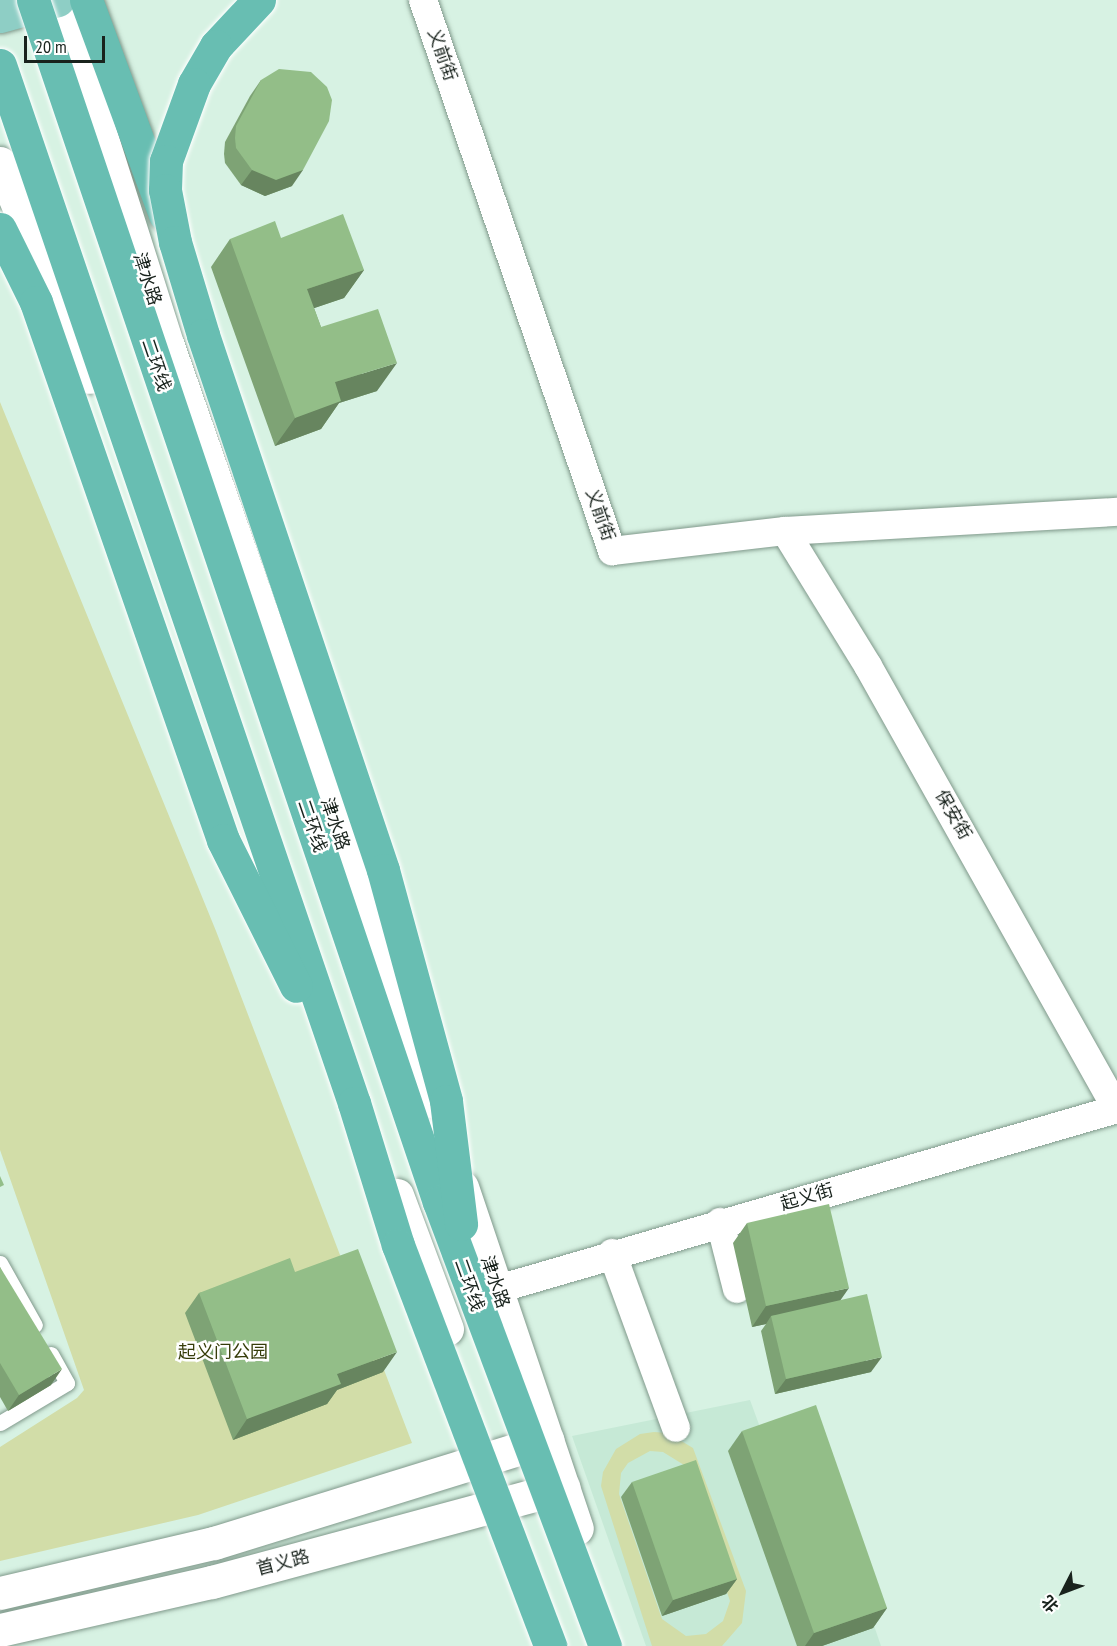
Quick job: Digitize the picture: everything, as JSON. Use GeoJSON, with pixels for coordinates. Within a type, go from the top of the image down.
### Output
{"type":"FeatureCollection","features":[{"type":"Feature","properties":{"kind":"highway","name":"二环线"},"geometry":{"type":"LineString","coordinates":[[33,0],[483,1286],[604,1646]]}},
{"type":"Feature","properties":{"kind":"highway"},"geometry":{"type":"LineString","coordinates":[[86,0],[175,242],[383,870],[446,1101],[483,1286]]}},
{"type":"Feature","properties":{"kind":"highway"},"geometry":{"type":"LineString","coordinates":[[175,242],[165,190],[166,161],[177,126],[216,46],[259,0]]}},
{"type":"Feature","properties":{"kind":"highway"},"geometry":{"type":"LineString","coordinates":[[0,65],[354,1103],[398,1245],[550,1646]]}},
{"type":"Feature","properties":{"kind":"highway"},"geometry":{"type":"LineString","coordinates":[[0,229],[36,302],[223,840],[354,1103]]}},
{"type":"Feature","properties":{"kind":"main road","name":"津水路"},"geometry":{"type":"LineString","coordinates":[[58,0],[168,346],[483,1286],[547,1440],[616,1646]]}},
{"type":"Feature","properties":{"kind":"main road"},"geometry":{"type":"LineString","coordinates":[[0,16],[58,0]]}},
{"type":"Feature","properties":{"kind":"main road"},"geometry":{"type":"LineString","coordinates":[[0,163],[75,334],[494,1454],[561,1646]]}},
{"type":"Feature","properties":{"kind":"main road"},"geometry":{"type":"LineString","coordinates":[[0,254],[75,334]]}},
{"type":"Feature","properties":{"kind":"main road"},"geometry":{"type":"LineString","coordinates":[[0,1593],[214,1543],[494,1454],[547,1440]]}},
{"type":"Feature","properties":{"kind":"main road","name":"首义路"},"geometry":{"type":"LineString","coordinates":[[0,1630],[212,1582],[563,1487]]}},
{"type":"Feature","properties":{"kind":"street","name":"义前街"},"geometry":{"type":"LineString","coordinates":[[423,0],[612,551],[785,531],[1117,512]]}},
{"type":"Feature","properties":{"kind":"street","name":"保安街"},"geometry":{"type":"LineString","coordinates":[[785,531],[880,687],[1111,1099],[1117,1099]]}},
{"type":"Feature","properties":{"kind":"street","name":"起义街"},"geometry":{"type":"LineString","coordinates":[[483,1286],[612,1253],[1117,1109]]}},
{"type":"Feature","properties":{"kind":"street"},"geometry":{"type":"LineString","coordinates":[[720,1222],[737,1289]]}},
{"type":"Feature","properties":{"kind":"street"},"geometry":{"type":"LineString","coordinates":[[612,1253],[676,1428]]}},
{"type":"Feature","properties":{"kind":"lane"},"geometry":{"type":"LineString","coordinates":[[0,1263],[67,1383],[0,1423]]}},
{"type":"Feature","properties":{"kind":"shaded area"},"geometry":{"type":"Polygon","coordinates":[[[750,1400],[761,1430],[802,1416],[881,1646],[646,1646],[572,1436],[750,1400]]]}},
{"type":"Feature","properties":{"kind":"green space","name":"起义门公园"},"geometry":{"type":"Polygon","coordinates":[[[0,402],[216,931],[412,1443],[198,1515],[0,1561],[0,1447],[77,1398],[84,1390],[0,1150],[0,402]]]}},
{"type":"Feature","properties":{"kind":"green space"},"geometry":{"type":"Polygon","coordinates":[[[668,1433],[693,1448],[746,1591],[742,1623],[722,1646],[652,1646],[601,1486],[603,1472],[616,1449],[640,1434],[668,1433]],[[650,1451],[628,1463],[621,1473],[619,1494],[662,1619],[686,1636],[706,1634],[723,1621],[730,1601],[684,1465],[663,1452],[650,1451]]]}},
{"type":"Feature","properties":{"kind":"building"},"geometry":{"type":"Polygon","coordinates":[[[279,69],[311,72],[327,87],[332,100],[329,121],[303,170],[276,180],[252,170],[236,148],[235,138],[236,126],[261,80],[279,69]]]}},
{"type":"Feature","properties":{"kind":"building"},"geometry":{"type":"Polygon","coordinates":[[[343,214],[364,270],[307,289],[321,327],[378,309],[397,363],[335,382],[341,401],[295,418],[230,239],[275,221],[281,238],[343,214]]]}},
{"type":"Feature","properties":{"kind":"building"},"geometry":{"type":"Polygon","coordinates":[[[829,1204],[849,1288],[766,1306],[747,1223],[829,1204]]]}},
{"type":"Feature","properties":{"kind":"building"},"geometry":{"type":"Polygon","coordinates":[[[358,1249],[397,1352],[337,1374],[341,1384],[247,1419],[199,1293],[290,1258],[295,1272],[358,1249]]]}},
{"type":"Feature","properties":{"kind":"building"},"geometry":{"type":"Polygon","coordinates":[[[0,1267],[62,1369],[19,1395],[0,1363],[0,1267]]]}},
{"type":"Feature","properties":{"kind":"building"},"geometry":{"type":"Polygon","coordinates":[[[867,1294],[882,1357],[786,1379],[771,1316],[867,1294]]]}},
{"type":"Feature","properties":{"kind":"building"},"geometry":{"type":"Polygon","coordinates":[[[816,1405],[887,1608],[814,1633],[742,1431],[816,1405]]]}},
{"type":"Feature","properties":{"kind":"building"},"geometry":{"type":"Polygon","coordinates":[[[696,1460],[737,1579],[673,1600],[632,1482],[696,1460]]]}}]}
